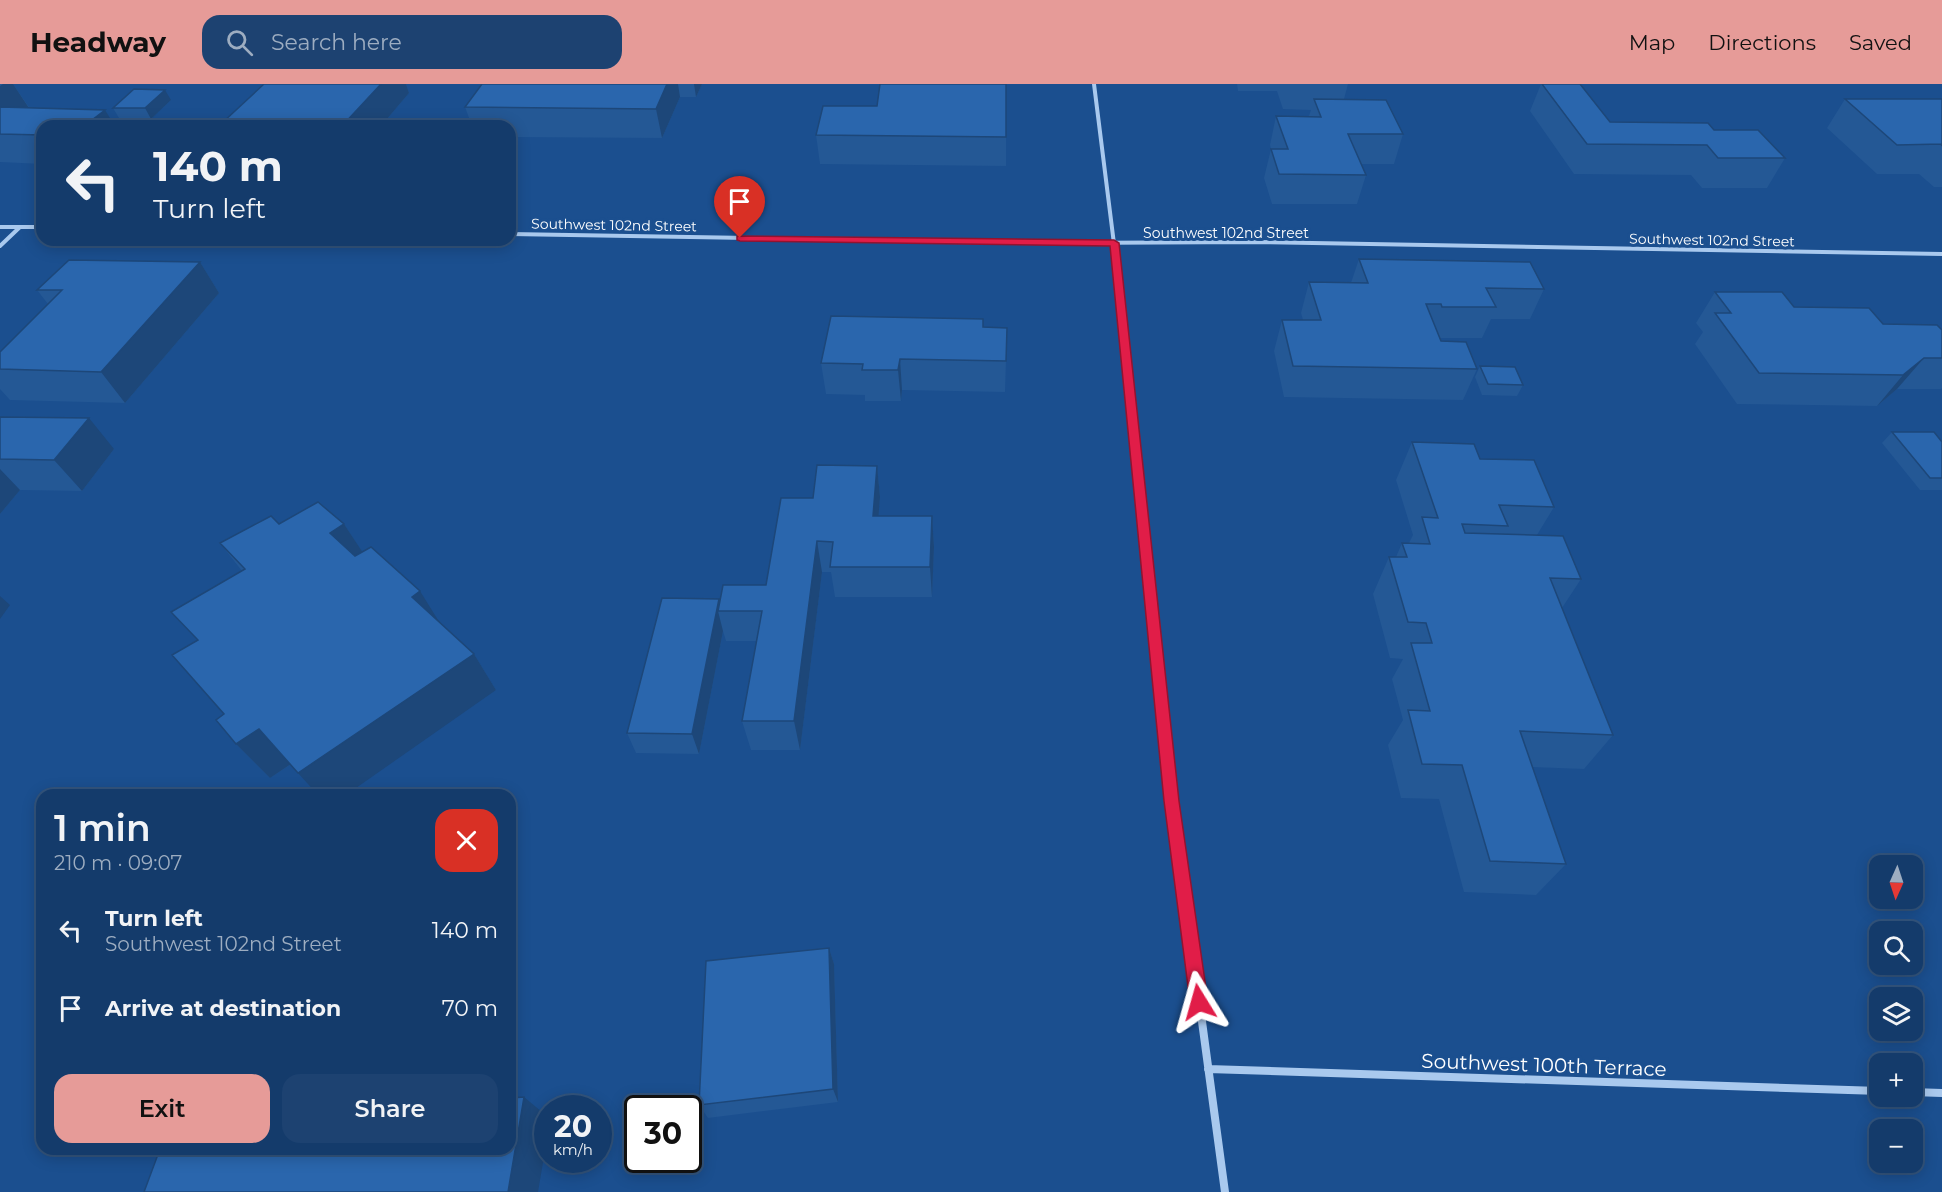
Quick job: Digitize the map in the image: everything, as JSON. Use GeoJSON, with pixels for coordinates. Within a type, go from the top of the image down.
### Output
{"type":"FeatureCollection","features":[{"type":"Feature","properties":{"kind":"street"},"geometry":{"type":"LineString","coordinates":[[1094,84],[1114,243],[1172,801],[1225,1192]]}},
{"type":"Feature","properties":{"kind":"street"},"geometry":{"type":"LineString","coordinates":[[0,227],[36,227]]}},
{"type":"Feature","properties":{"kind":"street"},"geometry":{"type":"LineString","coordinates":[[0,246],[20,227]]}},
{"type":"Feature","properties":{"kind":"street","name":"Southwest 102nd Street"},"geometry":{"type":"LineString","coordinates":[[516,234],[1114,243],[1279,242],[1942,254]]}},
{"type":"Feature","properties":{"kind":"street","name":"Southwest 100th Terrace"},"geometry":{"type":"LineString","coordinates":[[1208,1069],[1869,1091]]}},
{"type":"Feature","properties":{"kind":"street"},"geometry":{"type":"LineString","coordinates":[[1923,1092],[1942,1092]]}},
{"type":"Feature","properties":{"kind":"building"},"geometry":{"type":"Polygon","coordinates":[[[264,84],[381,84],[348,120],[225,120],[264,84]]]}},
{"type":"Feature","properties":{"kind":"building"},"geometry":{"type":"Polygon","coordinates":[[[482,84],[667,84],[656,109],[465,107],[482,84]]]}},
{"type":"Feature","properties":{"kind":"building"},"geometry":{"type":"Polygon","coordinates":[[[880,84],[1006,84],[1006,137],[816,135],[823,106],[877,106],[880,84]]]}},
{"type":"Feature","properties":{"kind":"building"},"geometry":{"type":"Polygon","coordinates":[[[1542,84],[1580,84],[1610,122],[1708,123],[1714,130],[1758,130],[1785,158],[1718,158],[1707,145],[1587,144],[1542,84]]]}},
{"type":"Feature","properties":{"kind":"building"},"geometry":{"type":"Polygon","coordinates":[[[134,89],[165,90],[145,108],[113,108],[134,89]]]}},
{"type":"Feature","properties":{"kind":"building"},"geometry":{"type":"Polygon","coordinates":[[[1314,99],[1386,100],[1403,134],[1348,134],[1366,175],[1279,174],[1271,149],[1288,149],[1276,116],[1321,117],[1314,99]]]}},
{"type":"Feature","properties":{"kind":"building"},"geometry":{"type":"Polygon","coordinates":[[[1845,99],[1942,99],[1942,146],[1941,144],[1897,145],[1845,99]]]}},
{"type":"Feature","properties":{"kind":"building"},"geometry":{"type":"Polygon","coordinates":[[[0,107],[105,110],[92,120],[36,120],[36,135],[0,134],[0,107]]]}},
{"type":"Feature","properties":{"kind":"building"},"geometry":{"type":"Polygon","coordinates":[[[1359,259],[1530,262],[1544,289],[1486,288],[1496,307],[1442,307],[1441,304],[1426,304],[1441,341],[1466,342],[1477,369],[1293,366],[1282,320],[1321,320],[1309,282],[1368,283],[1359,259]]]}},
{"type":"Feature","properties":{"kind":"building"},"geometry":{"type":"Polygon","coordinates":[[[69,260],[200,262],[101,372],[0,369],[0,352],[62,290],[37,290],[69,260]]]}},
{"type":"Feature","properties":{"kind":"building"},"geometry":{"type":"Polygon","coordinates":[[[1715,292],[1782,292],[1794,307],[1869,308],[1883,324],[1937,325],[1942,330],[1942,358],[1924,358],[1903,375],[1759,373],[1715,313],[1731,313],[1715,292]]]}},
{"type":"Feature","properties":{"kind":"building"},"geometry":{"type":"Polygon","coordinates":[[[831,316],[983,319],[983,327],[1007,328],[1006,361],[900,359],[898,370],[862,370],[863,364],[821,363],[831,316]]]}},
{"type":"Feature","properties":{"kind":"building"},"geometry":{"type":"Polygon","coordinates":[[[1480,366],[1515,367],[1523,385],[1488,384],[1480,366]]]}},
{"type":"Feature","properties":{"kind":"building"},"geometry":{"type":"Polygon","coordinates":[[[0,417],[89,418],[54,460],[0,459],[0,417]]]}},
{"type":"Feature","properties":{"kind":"building"},"geometry":{"type":"Polygon","coordinates":[[[1892,432],[1934,432],[1942,442],[1942,478],[1930,478],[1892,432]]]}},
{"type":"Feature","properties":{"kind":"building"},"geometry":{"type":"Polygon","coordinates":[[[1412,442],[1474,444],[1480,459],[1534,460],[1554,507],[1499,505],[1508,526],[1462,524],[1465,533],[1563,536],[1581,579],[1550,578],[1613,735],[1520,731],[1566,864],[1490,861],[1462,765],[1422,764],[1408,710],[1430,711],[1411,643],[1432,643],[1426,623],[1408,622],[1389,557],[1407,557],[1402,543],[1430,544],[1422,517],[1438,518],[1412,442]]]}},
{"type":"Feature","properties":{"kind":"building"},"geometry":{"type":"Polygon","coordinates":[[[817,465],[877,466],[873,516],[932,516],[930,567],[830,567],[833,542],[817,541],[794,721],[742,721],[762,611],[718,611],[723,585],[766,585],[781,498],[813,498],[817,465]]]}},
{"type":"Feature","properties":{"kind":"building"},"geometry":{"type":"Polygon","coordinates":[[[318,502],[344,524],[330,533],[355,556],[371,547],[420,591],[412,597],[474,654],[298,773],[259,729],[236,744],[216,720],[224,714],[172,655],[198,640],[171,612],[245,569],[220,543],[271,516],[279,524],[318,502]]]}},
{"type":"Feature","properties":{"kind":"building"},"geometry":{"type":"Polygon","coordinates":[[[662,598],[719,599],[692,734],[627,733],[662,598]]]}},
{"type":"Feature","properties":{"kind":"building"},"geometry":{"type":"Polygon","coordinates":[[[829,948],[833,1089],[702,1105],[702,1095],[699,1095],[706,961],[829,948]]]}},
{"type":"Feature","properties":{"kind":"building"},"geometry":{"type":"Polygon","coordinates":[[[524,1097],[516,1144],[516,1098],[524,1097]]]}},
{"type":"Feature","properties":{"kind":"building"},"geometry":{"type":"Polygon","coordinates":[[[158,1155],[514,1155],[508,1192],[144,1192],[158,1155]]]}},
{"type":"Feature","properties":{"kind":"route"},"geometry":{"type":"LineString","coordinates":[[740,238],[1114,243],[1172,801],[1199,1002]]}}]}
